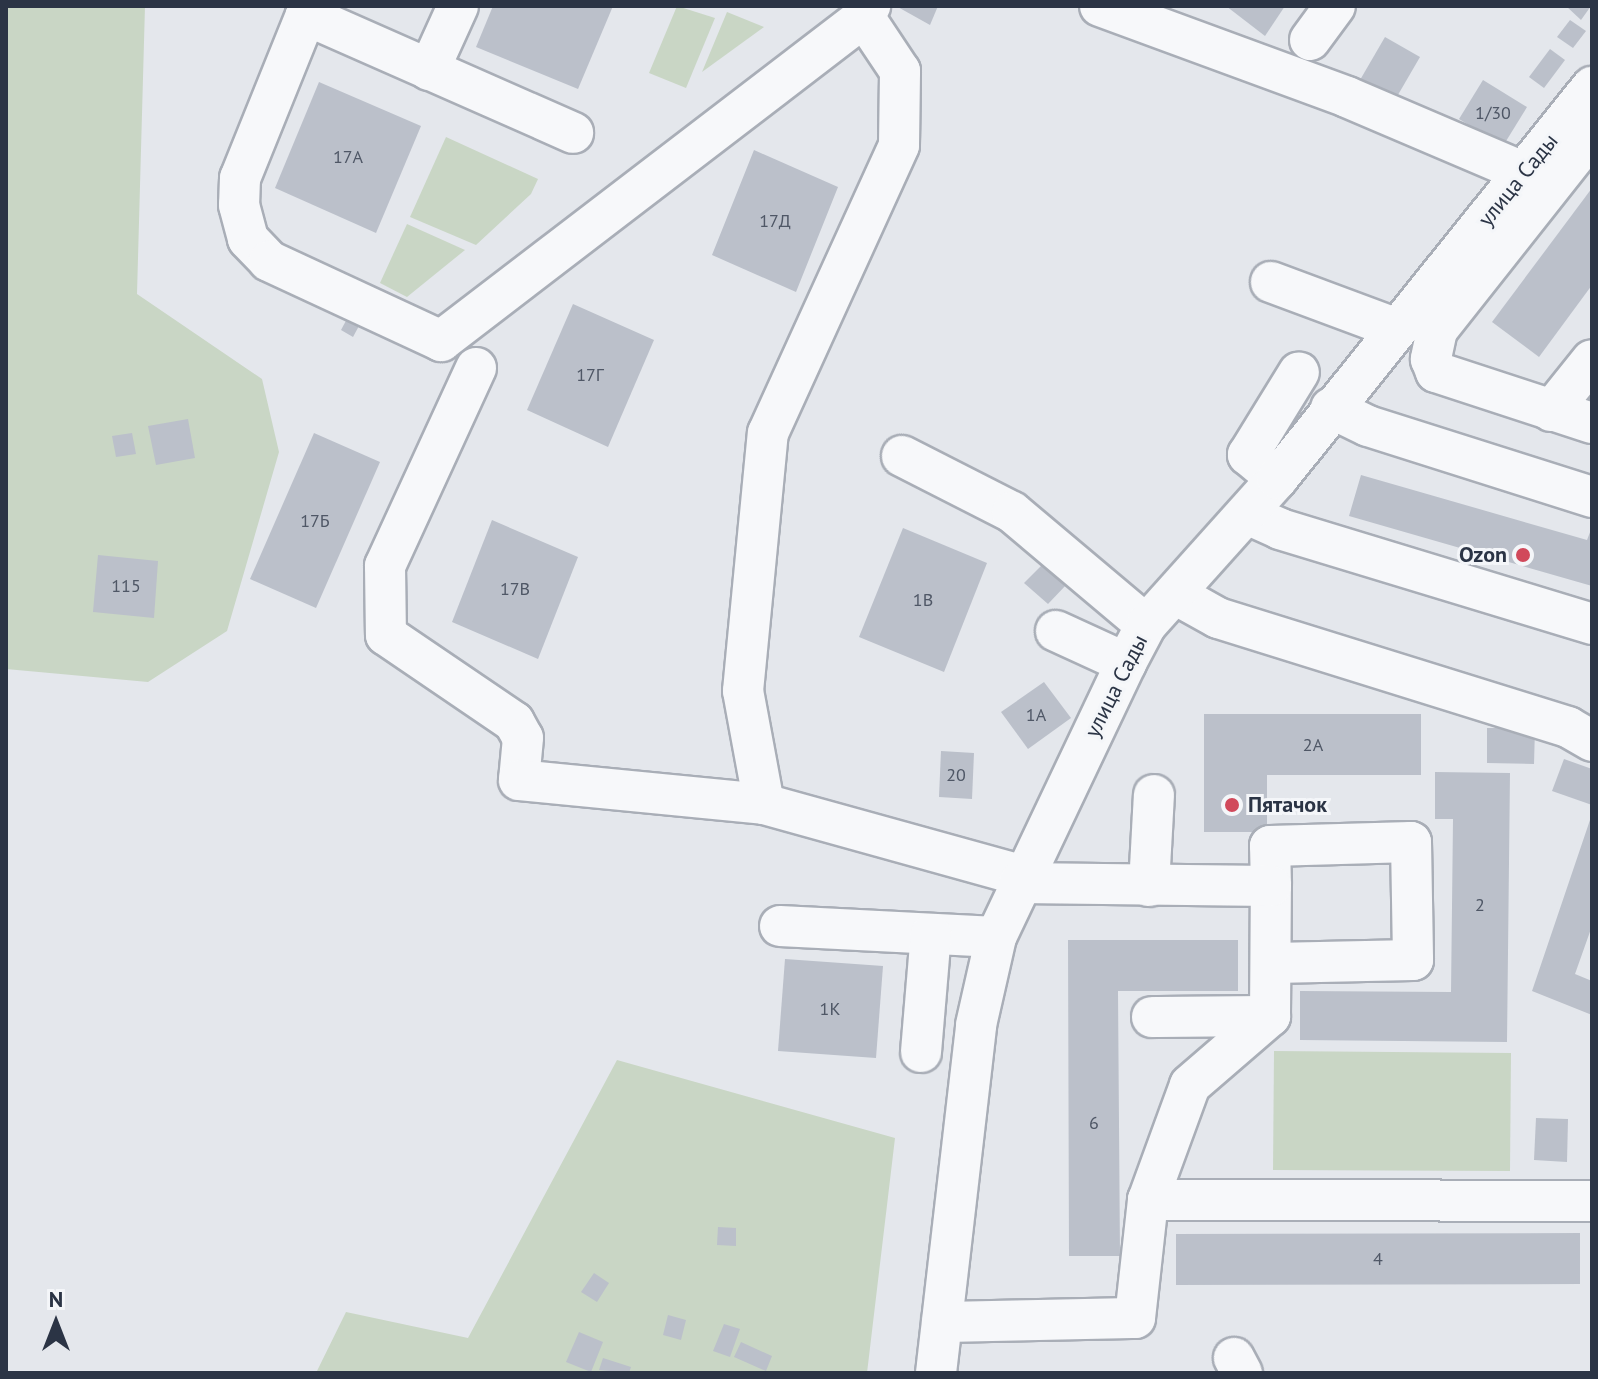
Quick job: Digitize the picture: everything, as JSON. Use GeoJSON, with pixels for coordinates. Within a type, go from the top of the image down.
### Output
{"type":"FeatureCollection","features":[{"type":"Feature","properties":{"kind":"street"},"geometry":{"type":"LineString","coordinates":[[429,70],[458,6]]}},
{"type":"Feature","properties":{"kind":"street"},"geometry":{"type":"LineString","coordinates":[[1100,6],[1347,97],[1525,173]]}},
{"type":"Feature","properties":{"kind":"street"},"geometry":{"type":"LineString","coordinates":[[1310,40],[1335,6]]}},
{"type":"Feature","properties":{"kind":"street"},"geometry":{"type":"LineString","coordinates":[[573,133],[429,70],[313,10],[240,178],[239,205],[248,239],[269,261],[441,341],[867,12],[900,71],[899,145],[768,433],[743,691],[764,804]]}},
{"type":"Feature","properties":{"kind":"street","name":"улица Сады"},"geometry":{"type":"LineString","coordinates":[[936,1373],[976,1025],[996,937],[1126,663],[1146,625],[1277,479],[1395,328],[1525,173],[1592,87]]}},
{"type":"Feature","properties":{"kind":"street"},"geometry":{"type":"LineString","coordinates":[[1592,134],[1437,330],[1431,359],[1436,372],[1592,423]]}},
{"type":"Feature","properties":{"kind":"street"},"geometry":{"type":"LineString","coordinates":[[1271,282],[1395,328]]}},
{"type":"Feature","properties":{"kind":"street"},"geometry":{"type":"LineString","coordinates":[[1551,411],[1592,360]]}},
{"type":"Feature","properties":{"kind":"street"},"geometry":{"type":"LineString","coordinates":[[476,368],[385,566],[386,635],[514,722],[523,738],[519,780],[764,804],[1021,880],[1149,886],[1271,886]]}},
{"type":"Feature","properties":{"kind":"street"},"geometry":{"type":"LineString","coordinates":[[1277,479],[1248,455],[1299,372]]}},
{"type":"Feature","properties":{"kind":"street"},"geometry":{"type":"LineString","coordinates":[[1331,408],[1368,426],[1592,497]]}},
{"type":"Feature","properties":{"kind":"street"},"geometry":{"type":"LineString","coordinates":[[902,456],[1012,512],[1146,625]]}},
{"type":"Feature","properties":{"kind":"street"},"geometry":{"type":"LineString","coordinates":[[1247,514],[1280,529],[1592,624]]}},
{"type":"Feature","properties":{"kind":"street"},"geometry":{"type":"LineString","coordinates":[[1175,594],[1218,618],[1568,727],[1592,741]]}},
{"type":"Feature","properties":{"kind":"street"},"geometry":{"type":"LineString","coordinates":[[1056,631],[1126,663]]}},
{"type":"Feature","properties":{"kind":"street"},"geometry":{"type":"LineString","coordinates":[[1149,886],[1154,795]]}},
{"type":"Feature","properties":{"kind":"street"},"geometry":{"type":"LineString","coordinates":[[942,1322],[1135,1318],[1148,1200],[1190,1085],[1270,1016],[1273,963],[1270,846],[1411,842],[1413,960],[1273,963]]}},
{"type":"Feature","properties":{"kind":"street"},"geometry":{"type":"LineString","coordinates":[[780,926],[996,937]]}},
{"type":"Feature","properties":{"kind":"street"},"geometry":{"type":"LineString","coordinates":[[921,1052],[931,934]]}},
{"type":"Feature","properties":{"kind":"street"},"geometry":{"type":"LineString","coordinates":[[1152,1017],[1270,1016]]}},
{"type":"Feature","properties":{"kind":"street"},"geometry":{"type":"LineString","coordinates":[[1148,1200],[1592,1201]]}},
{"type":"Feature","properties":{"kind":"green space"},"geometry":{"type":"Polygon","coordinates":[[[6,6],[145,6],[137,294],[262,379],[279,452],[227,631],[148,682],[6,669],[6,6]]]}},
{"type":"Feature","properties":{"kind":"green space"},"geometry":{"type":"Polygon","coordinates":[[[677,6],[715,18],[686,88],[649,73],[677,6]]]}},
{"type":"Feature","properties":{"kind":"green space"},"geometry":{"type":"Polygon","coordinates":[[[727,12],[764,27],[702,72],[727,12]]]}},
{"type":"Feature","properties":{"kind":"green space"},"geometry":{"type":"Polygon","coordinates":[[[446,137],[538,179],[531,194],[476,245],[410,217],[446,137]]]}},
{"type":"Feature","properties":{"kind":"green space"},"geometry":{"type":"Polygon","coordinates":[[[407,224],[465,250],[407,297],[380,283],[407,224]]]}},
{"type":"Feature","properties":{"kind":"green space"},"geometry":{"type":"Polygon","coordinates":[[[1274,1051],[1511,1053],[1510,1171],[1273,1170],[1274,1051]]]}},
{"type":"Feature","properties":{"kind":"green space"},"geometry":{"type":"Polygon","coordinates":[[[617,1060],[895,1138],[867,1373],[316,1373],[346,1312],[468,1338],[617,1060]]]}},
{"type":"Feature","properties":{"kind":"building"},"geometry":{"type":"Polygon","coordinates":[[[493,6],[613,6],[578,89],[476,47],[493,6]]]}},
{"type":"Feature","properties":{"kind":"building"},"geometry":{"type":"Polygon","coordinates":[[[896,6],[938,6],[930,25],[896,6]]]}},
{"type":"Feature","properties":{"kind":"building"},"geometry":{"type":"Polygon","coordinates":[[[1226,6],[1285,6],[1265,36],[1226,6]]]}},
{"type":"Feature","properties":{"kind":"building"},"geometry":{"type":"Polygon","coordinates":[[[1566,6],[1591,6],[1581,20],[1566,6]]]}},
{"type":"Feature","properties":{"kind":"building"},"geometry":{"type":"Polygon","coordinates":[[[1570,20],[1586,31],[1573,48],[1557,37],[1570,20]]]}},
{"type":"Feature","properties":{"kind":"building"},"geometry":{"type":"Polygon","coordinates":[[[1385,37],[1420,57],[1395,100],[1360,80],[1385,37]]]}},
{"type":"Feature","properties":{"kind":"building"},"geometry":{"type":"Polygon","coordinates":[[[1550,49],[1565,60],[1544,88],[1529,77],[1550,49]]]}},
{"type":"Feature","properties":{"kind":"building"},"geometry":{"type":"Polygon","coordinates":[[[1483,80],[1527,107],[1503,146],[1459,119],[1483,80]]]}},
{"type":"Feature","properties":{"kind":"building"},"geometry":{"type":"Polygon","coordinates":[[[319,82],[421,126],[376,233],[275,188],[319,82]]]}},
{"type":"Feature","properties":{"kind":"building"},"geometry":{"type":"Polygon","coordinates":[[[754,150],[838,187],[796,292],[712,255],[754,150]]]}},
{"type":"Feature","properties":{"kind":"building"},"geometry":{"type":"Polygon","coordinates":[[[1592,188],[1592,285],[1539,357],[1492,322],[1592,188]]]}},
{"type":"Feature","properties":{"kind":"building"},"geometry":{"type":"Polygon","coordinates":[[[573,304],[654,340],[608,447],[527,410],[573,304]]]}},
{"type":"Feature","properties":{"kind":"building"},"geometry":{"type":"Polygon","coordinates":[[[348,317],[360,324],[353,337],[341,330],[348,317]]]}},
{"type":"Feature","properties":{"kind":"building"},"geometry":{"type":"Polygon","coordinates":[[[188,419],[195,458],[156,465],[148,426],[188,419]]]}},
{"type":"Feature","properties":{"kind":"building"},"geometry":{"type":"Polygon","coordinates":[[[132,433],[136,454],[116,457],[112,436],[132,433]]]}},
{"type":"Feature","properties":{"kind":"building"},"geometry":{"type":"Polygon","coordinates":[[[314,433],[380,462],[316,608],[250,579],[314,433]]]}},
{"type":"Feature","properties":{"kind":"building"},"geometry":{"type":"Polygon","coordinates":[[[1361,475],[1587,540],[1592,527],[1592,586],[1349,516],[1361,475]]]}},
{"type":"Feature","properties":{"kind":"building"},"geometry":{"type":"Polygon","coordinates":[[[492,520],[578,557],[538,659],[452,622],[492,520]]]}},
{"type":"Feature","properties":{"kind":"building"},"geometry":{"type":"Polygon","coordinates":[[[903,528],[987,563],[944,672],[859,637],[903,528]]]}},
{"type":"Feature","properties":{"kind":"building"},"geometry":{"type":"Polygon","coordinates":[[[98,555],[158,561],[154,618],[93,612],[98,555]]]}},
{"type":"Feature","properties":{"kind":"building"},"geometry":{"type":"Polygon","coordinates":[[[1044,563],[1067,584],[1048,604],[1024,583],[1044,563]]]}},
{"type":"Feature","properties":{"kind":"building"},"geometry":{"type":"Polygon","coordinates":[[[1044,682],[1071,718],[1028,749],[1001,712],[1044,682]]]}},
{"type":"Feature","properties":{"kind":"building"},"geometry":{"type":"Polygon","coordinates":[[[1204,714],[1421,714],[1421,775],[1267,775],[1267,832],[1204,832],[1204,714]]]}},
{"type":"Feature","properties":{"kind":"building"},"geometry":{"type":"Polygon","coordinates":[[[1487,728],[1535,728],[1534,764],[1487,763],[1487,728]]]}},
{"type":"Feature","properties":{"kind":"building"},"geometry":{"type":"Polygon","coordinates":[[[941,751],[974,753],[972,799],[939,797],[941,751]]]}},
{"type":"Feature","properties":{"kind":"building"},"geometry":{"type":"Polygon","coordinates":[[[1564,759],[1592,769],[1592,805],[1552,791],[1564,759]]]}},
{"type":"Feature","properties":{"kind":"building"},"geometry":{"type":"Polygon","coordinates":[[[1435,772],[1510,773],[1507,1042],[1300,1040],[1300,991],[1451,992],[1453,819],[1435,819],[1435,772]]]}},
{"type":"Feature","properties":{"kind":"building"},"geometry":{"type":"Polygon","coordinates":[[[1591,817],[1592,926],[1575,974],[1592,981],[1592,1015],[1532,991],[1591,817]]]}},
{"type":"Feature","properties":{"kind":"building"},"geometry":{"type":"Polygon","coordinates":[[[1068,940],[1238,940],[1238,991],[1118,991],[1120,1256],[1069,1256],[1068,940]]]}},
{"type":"Feature","properties":{"kind":"building"},"geometry":{"type":"Polygon","coordinates":[[[785,959],[883,966],[876,1058],[778,1051],[785,959]]]}},
{"type":"Feature","properties":{"kind":"building"},"geometry":{"type":"Polygon","coordinates":[[[1536,1118],[1568,1119],[1567,1162],[1534,1160],[1536,1118]]]}},
{"type":"Feature","properties":{"kind":"building"},"geometry":{"type":"Polygon","coordinates":[[[718,1227],[736,1228],[736,1246],[717,1245],[718,1227]]]}},
{"type":"Feature","properties":{"kind":"building"},"geometry":{"type":"Polygon","coordinates":[[[1580,1233],[1580,1284],[1176,1285],[1176,1234],[1580,1233]]]}},
{"type":"Feature","properties":{"kind":"building"},"geometry":{"type":"Polygon","coordinates":[[[594,1273],[609,1283],[597,1302],[581,1292],[594,1273]]]}},
{"type":"Feature","properties":{"kind":"building"},"geometry":{"type":"Polygon","coordinates":[[[668,1315],[686,1320],[681,1340],[663,1335],[668,1315]]]}},
{"type":"Feature","properties":{"kind":"building"},"geometry":{"type":"Polygon","coordinates":[[[724,1324],[740,1329],[730,1357],[713,1351],[724,1324]]]}},
{"type":"Feature","properties":{"kind":"building"},"geometry":{"type":"Polygon","coordinates":[[[579,1332],[603,1342],[591,1372],[566,1362],[579,1332]]]}},
{"type":"Feature","properties":{"kind":"building"},"geometry":{"type":"Polygon","coordinates":[[[741,1342],[772,1356],[766,1371],[734,1357],[741,1342]]]}},
{"type":"Feature","properties":{"kind":"building"},"geometry":{"type":"Polygon","coordinates":[[[603,1358],[631,1367],[629,1373],[599,1370],[603,1358]]]}},
{"type":"Feature","properties":{"kind":"place","name":"Ozon"},"geometry":{"type":"Point","coordinates":[1523,555]}},
{"type":"Feature","properties":{"kind":"place","name":"Пятачок"},"geometry":{"type":"Point","coordinates":[1232,805]}}]}
